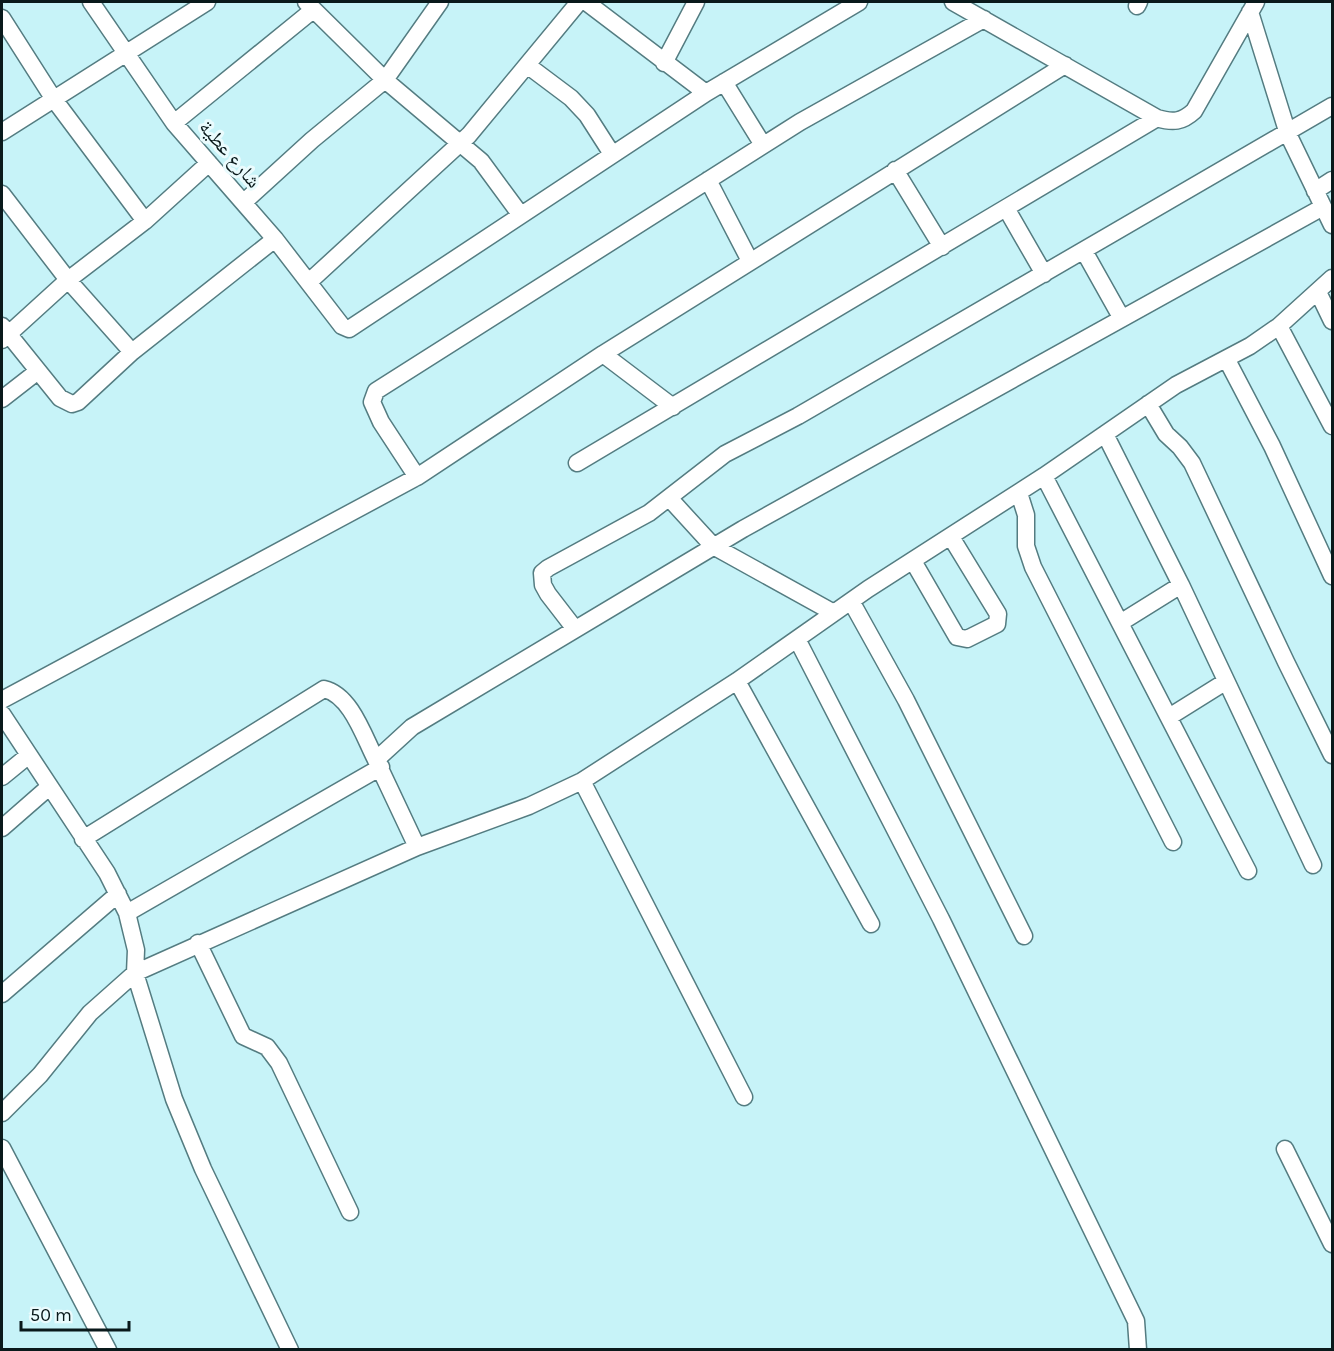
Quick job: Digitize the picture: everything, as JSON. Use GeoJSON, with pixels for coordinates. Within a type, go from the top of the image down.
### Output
{"type":"FeatureCollection","features":[{"type":"Feature","properties":{"kind":"street","name":"شارع عطية"},"geometry":{"type":"LineString","coordinates":[[91,2],[174,123],[275,238],[346,329],[352,329],[520,214]]}},
{"type":"Feature","properties":{"kind":"street"},"geometry":{"type":"LineString","coordinates":[[2,132],[207,2]]}},
{"type":"Feature","properties":{"kind":"street"},"geometry":{"type":"LineString","coordinates":[[244,202],[312,140],[385,80],[440,2]]}},
{"type":"Feature","properties":{"kind":"street"},"geometry":{"type":"LineString","coordinates":[[310,281],[460,142],[579,2]]}},
{"type":"Feature","properties":{"kind":"street"},"geometry":{"type":"LineString","coordinates":[[586,2],[706,93]]}},
{"type":"Feature","properties":{"kind":"street"},"geometry":{"type":"LineString","coordinates":[[664,63],[696,2]]}},
{"type":"Feature","properties":{"kind":"street"},"geometry":{"type":"LineString","coordinates":[[174,123],[309,6],[385,80],[460,142],[495,177],[520,214],[706,93],[859,2]]}},
{"type":"Feature","properties":{"kind":"street"},"geometry":{"type":"LineString","coordinates":[[954,2],[1157,118],[1170,122],[1184,120],[1194,111],[1253,7]]}},
{"type":"Feature","properties":{"kind":"street"},"geometry":{"type":"LineString","coordinates":[[1253,7],[1288,134],[1332,225]]}},
{"type":"Feature","properties":{"kind":"street"},"geometry":{"type":"LineString","coordinates":[[2,18],[53,98],[145,221]]}},
{"type":"Feature","properties":{"kind":"street"},"geometry":{"type":"LineString","coordinates":[[417,477],[381,422],[372,402],[376,391],[764,145],[984,19]]}},
{"type":"Feature","properties":{"kind":"street"},"geometry":{"type":"LineString","coordinates":[[527,65],[571,99],[587,115],[612,154]]}},
{"type":"Feature","properties":{"kind":"street"},"geometry":{"type":"LineString","coordinates":[[2,700],[417,477],[603,354],[1065,65]]}},
{"type":"Feature","properties":{"kind":"street"},"geometry":{"type":"LineString","coordinates":[[724,82],[764,145]]}},
{"type":"Feature","properties":{"kind":"street"},"geometry":{"type":"LineString","coordinates":[[575,629],[548,594],[543,585],[542,573],[670,499],[725,454],[798,416],[1288,134],[1332,106]]}},
{"type":"Feature","properties":{"kind":"street"},"geometry":{"type":"LineString","coordinates":[[577,462],[1157,118]]}},
{"type":"Feature","properties":{"kind":"street"},"geometry":{"type":"LineString","coordinates":[[209,163],[145,221],[68,280],[4,334],[60,398],[72,404],[78,402],[132,352],[275,238]]}},
{"type":"Feature","properties":{"kind":"street"},"geometry":{"type":"LineString","coordinates":[[895,170],[942,247]]}},
{"type":"Feature","properties":{"kind":"street"},"geometry":{"type":"LineString","coordinates":[[708,180],[750,261]]}},
{"type":"Feature","properties":{"kind":"street"},"geometry":{"type":"LineString","coordinates":[[1315,191],[1332,180]]}},
{"type":"Feature","properties":{"kind":"street"},"geometry":{"type":"LineString","coordinates":[[2,194],[68,280],[132,352]]}},
{"type":"Feature","properties":{"kind":"street"},"geometry":{"type":"LineString","coordinates":[[127,913],[378,763],[412,727],[714,546],[1121,316],[1323,207]]}},
{"type":"Feature","properties":{"kind":"street"},"geometry":{"type":"LineString","coordinates":[[1006,208],[1044,274]]}},
{"type":"Feature","properties":{"kind":"street"},"geometry":{"type":"LineString","coordinates":[[1084,252],[1121,316]]}},
{"type":"Feature","properties":{"kind":"street"},"geometry":{"type":"LineString","coordinates":[[2,1113],[40,1076],[90,1013],[135,973],[417,847],[529,806],[582,781],[737,681],[851,601],[1019,493],[1176,385],[1227,360],[1279,326],[1332,278]]}},
{"type":"Feature","properties":{"kind":"street"},"geometry":{"type":"LineString","coordinates":[[1317,292],[1332,321]]}},
{"type":"Feature","properties":{"kind":"street"},"geometry":{"type":"LineString","coordinates":[[1279,326],[1332,426]]}},
{"type":"Feature","properties":{"kind":"street"},"geometry":{"type":"LineString","coordinates":[[603,354],[673,407]]}},
{"type":"Feature","properties":{"kind":"street"},"geometry":{"type":"LineString","coordinates":[[1227,360],[1272,446],[1332,576]]}},
{"type":"Feature","properties":{"kind":"street"},"geometry":{"type":"LineString","coordinates":[[2,399],[38,372]]}},
{"type":"Feature","properties":{"kind":"street"},"geometry":{"type":"LineString","coordinates":[[1148,404],[1169,439],[1180,447],[1191,463],[1332,754]]}},
{"type":"Feature","properties":{"kind":"street"},"geometry":{"type":"LineString","coordinates":[[1105,434],[1181,585],[1313,865]]}},
{"type":"Feature","properties":{"kind":"street"},"geometry":{"type":"LineString","coordinates":[[1044,476],[1248,870]]}},
{"type":"Feature","properties":{"kind":"street"},"geometry":{"type":"LineString","coordinates":[[1019,493],[1026,515],[1029,557],[1173,842]]}},
{"type":"Feature","properties":{"kind":"street"},"geometry":{"type":"LineString","coordinates":[[670,499],[714,546],[834,613]]}},
{"type":"Feature","properties":{"kind":"street"},"geometry":{"type":"LineString","coordinates":[[913,561],[957,636],[967,639],[997,624],[998,614],[951,537]]}},
{"type":"Feature","properties":{"kind":"street"},"geometry":{"type":"LineString","coordinates":[[1120,623],[1181,585]]}},
{"type":"Feature","properties":{"kind":"street"},"geometry":{"type":"LineString","coordinates":[[851,601],[906,700],[1024,936]]}},
{"type":"Feature","properties":{"kind":"street"},"geometry":{"type":"LineString","coordinates":[[797,639],[941,919],[1131,1310],[1136,1321],[1138,1350]]}},
{"type":"Feature","properties":{"kind":"street"},"geometry":{"type":"LineString","coordinates":[[737,681],[871,924]]}},
{"type":"Feature","properties":{"kind":"street"},"geometry":{"type":"LineString","coordinates":[[1168,717],[1225,682]]}},
{"type":"Feature","properties":{"kind":"street"},"geometry":{"type":"LineString","coordinates":[[83,839],[324,689],[339,695],[349,708],[378,763],[417,847]]}},
{"type":"Feature","properties":{"kind":"street"},"geometry":{"type":"LineString","coordinates":[[2,714],[107,873],[127,913],[136,950],[135,973],[174,1099],[203,1170],[290,1350]]}},
{"type":"Feature","properties":{"kind":"street"},"geometry":{"type":"LineString","coordinates":[[2,777],[29,755]]}},
{"type":"Feature","properties":{"kind":"street"},"geometry":{"type":"LineString","coordinates":[[582,781],[744,1097]]}},
{"type":"Feature","properties":{"kind":"street"},"geometry":{"type":"LineString","coordinates":[[2,828],[50,787]]}},
{"type":"Feature","properties":{"kind":"street"},"geometry":{"type":"LineString","coordinates":[[2,994],[118,894]]}},
{"type":"Feature","properties":{"kind":"street"},"geometry":{"type":"LineString","coordinates":[[198,943],[243,1036],[267,1047],[279,1063],[350,1212]]}},
{"type":"Feature","properties":{"kind":"street"},"geometry":{"type":"LineString","coordinates":[[2,1148],[108,1350]]}},
{"type":"Feature","properties":{"kind":"street"},"geometry":{"type":"LineString","coordinates":[[1285,1149],[1332,1244]]}}]}
